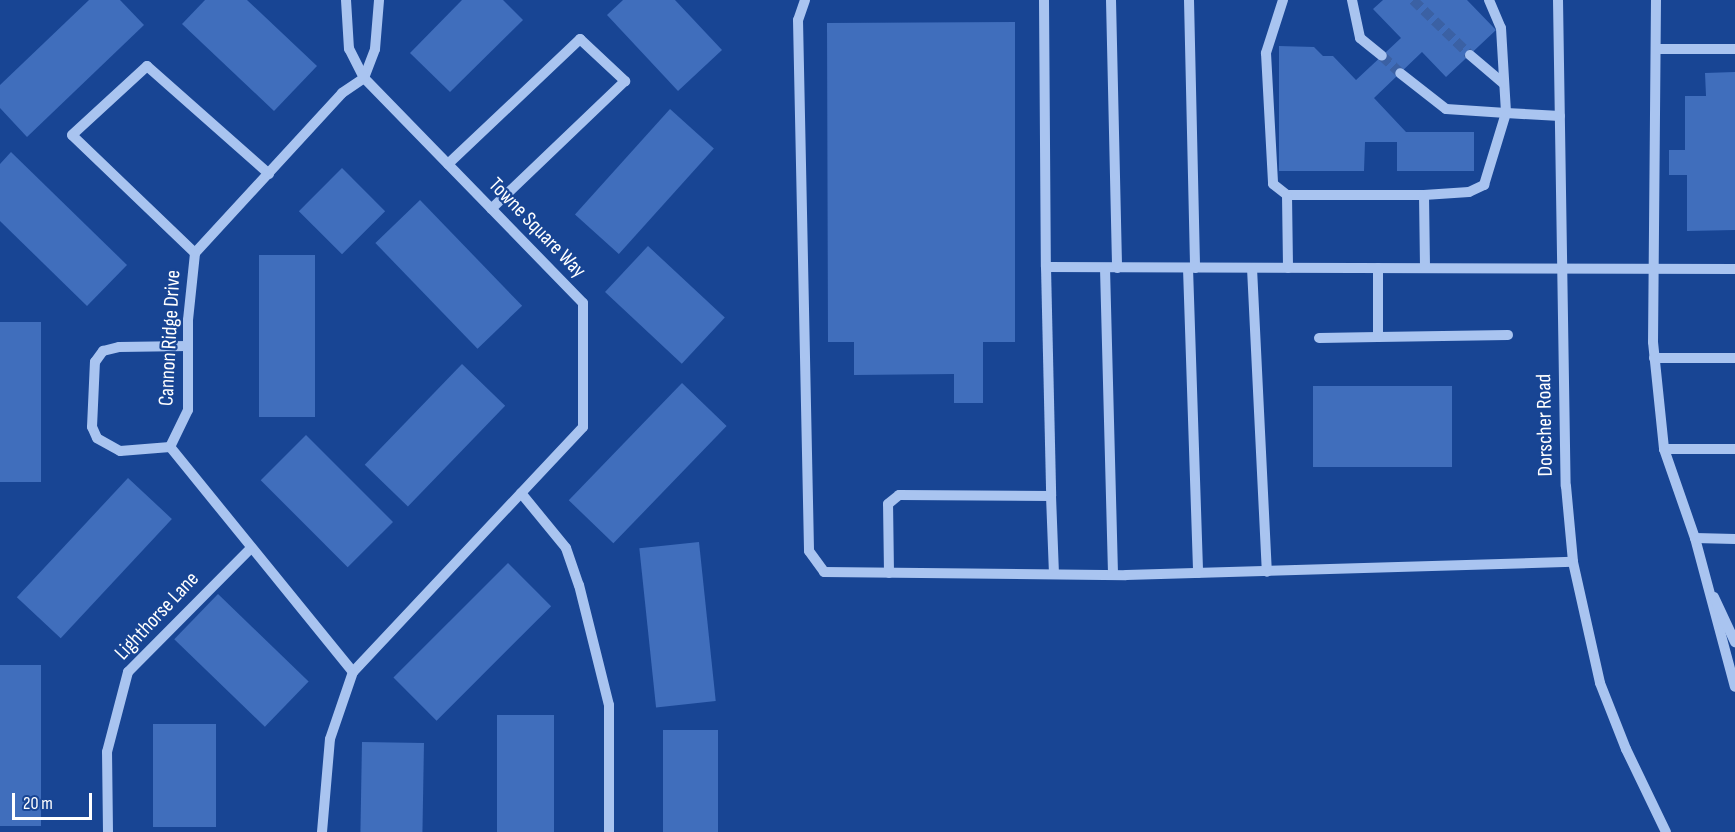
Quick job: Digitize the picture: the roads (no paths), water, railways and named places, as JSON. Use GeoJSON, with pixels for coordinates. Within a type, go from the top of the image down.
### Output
{"type":"FeatureCollection","features":[{"type":"Feature","properties":{"kind":"street","name":"Towne Square Way"},"geometry":{"type":"LineString","coordinates":[[322,832],[330,738],[353,672],[583,427],[583,303],[364,78],[349,49],[346,0]]}},
{"type":"Feature","properties":{"kind":"street"},"geometry":{"type":"LineString","coordinates":[[364,78],[375,49],[379,0]]}},
{"type":"Feature","properties":{"kind":"street"},"geometry":{"type":"LineString","coordinates":[[805,0],[798,20],[809,551],[824,572],[1113,575],[1573,562]]}},
{"type":"Feature","properties":{"kind":"street"},"geometry":{"type":"LineString","coordinates":[[1044,0],[1054,574]]}},
{"type":"Feature","properties":{"kind":"street"},"geometry":{"type":"LineString","coordinates":[[1111,0],[1117,268]]}},
{"type":"Feature","properties":{"kind":"street"},"geometry":{"type":"LineString","coordinates":[[1189,0],[1198,573]]}},
{"type":"Feature","properties":{"kind":"street"},"geometry":{"type":"LineString","coordinates":[[1283,0],[1266,53],[1273,184],[1287,195],[1424,195],[1469,192],[1484,186],[1506,113],[1501,28],[1489,0]]}},
{"type":"Feature","properties":{"kind":"street"},"geometry":{"type":"LineString","coordinates":[[1352,0],[1360,38],[1382,56]]}},
{"type":"Feature","properties":{"kind":"street","name":"Dorscher Road"},"geometry":{"type":"LineString","coordinates":[[1558,0],[1566,486],[1573,562],[1600,683],[1626,749],[1666,832]]}},
{"type":"Feature","properties":{"kind":"street"},"geometry":{"type":"LineString","coordinates":[[1656,0],[1654,358],[1664,449],[1695,538],[1702,573],[1735,687]]}},
{"type":"Feature","properties":{"kind":"street"},"geometry":{"type":"LineString","coordinates":[[447,164],[580,39],[625,81],[491,209]]}},
{"type":"Feature","properties":{"kind":"street"},"geometry":{"type":"LineString","coordinates":[[1656,49],[1735,49]]}},
{"type":"Feature","properties":{"kind":"street"},"geometry":{"type":"LineString","coordinates":[[1470,55],[1503,83]]}},
{"type":"Feature","properties":{"kind":"street"},"geometry":{"type":"LineString","coordinates":[[195,253],[72,135],[147,66],[268,174]]}},
{"type":"Feature","properties":{"kind":"street"},"geometry":{"type":"LineString","coordinates":[[1400,74],[1446,109],[1560,116]]}},
{"type":"Feature","properties":{"kind":"street","name":"Cannon Ridge Drive"},"geometry":{"type":"LineString","coordinates":[[170,447],[188,410],[188,346],[195,253],[342,93],[364,78]]}},
{"type":"Feature","properties":{"kind":"street"},"geometry":{"type":"LineString","coordinates":[[1287,195],[1287,268]]}},
{"type":"Feature","properties":{"kind":"street"},"geometry":{"type":"LineString","coordinates":[[1424,195],[1425,268]]}},
{"type":"Feature","properties":{"kind":"street"},"geometry":{"type":"LineString","coordinates":[[1047,267],[1735,269]]}},
{"type":"Feature","properties":{"kind":"street"},"geometry":{"type":"LineString","coordinates":[[1105,268],[1113,575]]}},
{"type":"Feature","properties":{"kind":"street"},"geometry":{"type":"LineString","coordinates":[[1252,268],[1267,572]]}},
{"type":"Feature","properties":{"kind":"street"},"geometry":{"type":"LineString","coordinates":[[1378,268],[1378,337]]}},
{"type":"Feature","properties":{"kind":"street"},"geometry":{"type":"LineString","coordinates":[[1319,338],[1508,335]]}},
{"type":"Feature","properties":{"kind":"street"},"geometry":{"type":"LineString","coordinates":[[188,346],[118,347],[103,351],[95,362],[92,427],[97,438],[120,451],[170,447],[353,672]]}},
{"type":"Feature","properties":{"kind":"street"},"geometry":{"type":"LineString","coordinates":[[1654,358],[1735,358]]}},
{"type":"Feature","properties":{"kind":"street"},"geometry":{"type":"LineString","coordinates":[[1664,449],[1735,449]]}},
{"type":"Feature","properties":{"kind":"street"},"geometry":{"type":"LineString","coordinates":[[520,493],[566,548],[579,585],[609,705],[609,832]]}},
{"type":"Feature","properties":{"kind":"street"},"geometry":{"type":"LineString","coordinates":[[890,573],[888,504],[899,495],[1051,496]]}},
{"type":"Feature","properties":{"kind":"street"},"geometry":{"type":"LineString","coordinates":[[1695,538],[1735,538]]}},
{"type":"Feature","properties":{"kind":"street","name":"Lighthorse Lane"},"geometry":{"type":"LineString","coordinates":[[108,832],[107,752],[128,672],[251,548]]}},
{"type":"Feature","properties":{"kind":"street"},"geometry":{"type":"LineString","coordinates":[[1702,573],[1735,642]]}},
{"type":"Feature","properties":{"kind":"tunnel"},"geometry":{"type":"LineString","coordinates":[[1413,0],[1470,55]]}},
{"type":"Feature","properties":{"kind":"tunnel"},"geometry":{"type":"LineString","coordinates":[[1382,56],[1400,73]]}}]}
